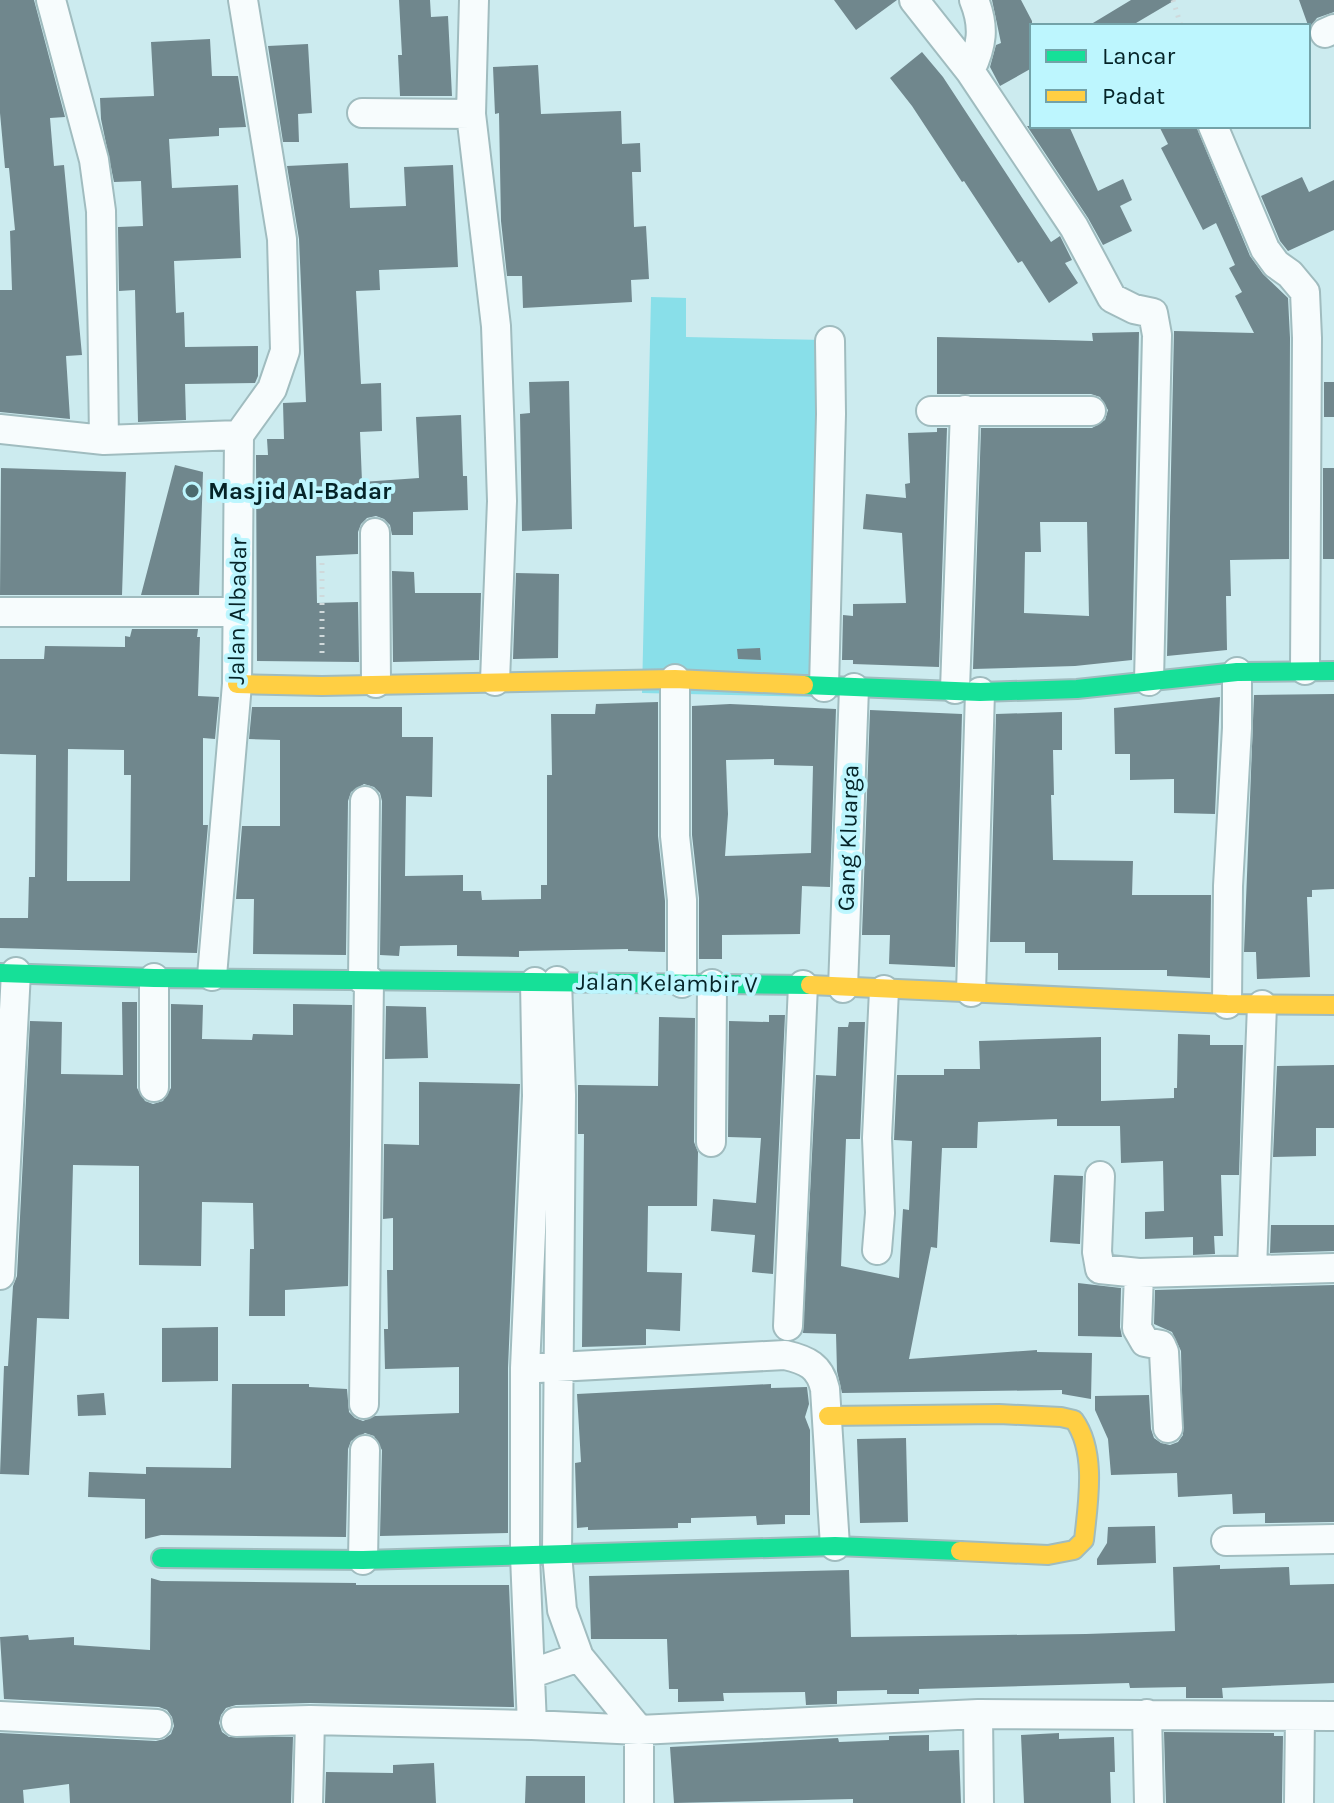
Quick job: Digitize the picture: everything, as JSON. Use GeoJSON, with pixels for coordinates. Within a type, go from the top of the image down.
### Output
{"type":"FeatureCollection","features":[{"type":"Feature","properties":{"kind":"street"},"geometry":{"type":"LineString","coordinates":[[51,0],[94,160],[101,211],[104,440]]}},
{"type":"Feature","properties":{"kind":"street"},"geometry":{"type":"LineString","coordinates":[[0,429],[104,440],[239,435],[272,389],[285,351],[282,239],[243,0]]}},
{"type":"Feature","properties":{"kind":"street"},"geometry":{"type":"LineString","coordinates":[[474,0],[471,114],[497,339],[502,501],[495,681]]}},
{"type":"Feature","properties":{"kind":"street"},"geometry":{"type":"LineString","coordinates":[[914,0],[970,71],[1074,227],[1112,298],[1134,309],[1153,313],[1155,318],[1157,354],[1149,681]]}},
{"type":"Feature","properties":{"kind":"street"},"geometry":{"type":"LineString","coordinates":[[970,71],[982,38],[974,0]]}},
{"type":"Feature","properties":{"kind":"street"},"geometry":{"type":"LineString","coordinates":[[362,113],[471,114]]}},
{"type":"Feature","properties":{"kind":"street"},"geometry":{"type":"LineString","coordinates":[[1214,128],[1265,249],[1305,292],[1305,670]]}},
{"type":"Feature","properties":{"kind":"street"},"geometry":{"type":"LineString","coordinates":[[824,687],[830,341]]}},
{"type":"Feature","properties":{"kind":"street"},"geometry":{"type":"LineString","coordinates":[[965,410],[971,992]]}},
{"type":"Feature","properties":{"kind":"street"},"geometry":{"type":"LineString","coordinates":[[931,411],[1091,411]]}},
{"type":"Feature","properties":{"kind":"street","name":"Jalan Albadar"},"geometry":{"type":"LineString","coordinates":[[212,976],[237,684],[239,435]]}},
{"type":"Feature","properties":{"kind":"street"},"geometry":{"type":"LineString","coordinates":[[375,533],[376,683]]}},
{"type":"Feature","properties":{"kind":"street"},"geometry":{"type":"LineString","coordinates":[[0,612],[237,612]]}},
{"type":"Feature","properties":{"kind":"street"},"geometry":{"type":"LineString","coordinates":[[237,684],[322,686],[675,679],[968,691],[1077,689],[1237,672],[1334,671]]}},
{"type":"Feature","properties":{"kind":"street"},"geometry":{"type":"LineString","coordinates":[[1227,1004],[1228,886],[1237,672]]}},
{"type":"Feature","properties":{"kind":"street"},"geometry":{"type":"LineString","coordinates":[[675,679],[675,836],[682,900],[682,983]]}},
{"type":"Feature","properties":{"kind":"street","name":"Gang Kluarga"},"geometry":{"type":"LineString","coordinates":[[843,988],[854,688]]}},
{"type":"Feature","properties":{"kind":"street"},"geometry":{"type":"LineString","coordinates":[[364,1404],[365,801]]}},
{"type":"Feature","properties":{"kind":"street"},"geometry":{"type":"LineString","coordinates":[[0,1275],[8,973]]}},
{"type":"Feature","properties":{"kind":"street","name":"Jalan Kelambir V"},"geometry":{"type":"LineString","coordinates":[[8,973],[154,978],[212,976],[803,985],[1227,1004],[1334,1005]]}},
{"type":"Feature","properties":{"kind":"street"},"geometry":{"type":"LineString","coordinates":[[154,978],[154,1087]]}},
{"type":"Feature","properties":{"kind":"street"},"geometry":{"type":"LineString","coordinates":[[546,982],[561,1095],[557,1554],[562,1610],[579,1657],[639,1730],[639,1803]]}},
{"type":"Feature","properties":{"kind":"street"},"geometry":{"type":"LineString","coordinates":[[532,1725],[525,1556],[525,1368],[537,1096],[546,982]]}},
{"type":"Feature","properties":{"kind":"street"},"geometry":{"type":"LineString","coordinates":[[711,1142],[712,984]]}},
{"type":"Feature","properties":{"kind":"street"},"geometry":{"type":"LineString","coordinates":[[788,1326],[803,985]]}},
{"type":"Feature","properties":{"kind":"street"},"geometry":{"type":"LineString","coordinates":[[877,1250],[880,1213],[877,1122],[884,990]]}},
{"type":"Feature","properties":{"kind":"street"},"geometry":{"type":"LineString","coordinates":[[1252,1269],[1262,1005]]}},
{"type":"Feature","properties":{"kind":"street"},"geometry":{"type":"LineString","coordinates":[[1100,1176],[1097,1252],[1100,1269],[1139,1273],[1334,1268]]}},
{"type":"Feature","properties":{"kind":"street"},"geometry":{"type":"LineString","coordinates":[[1139,1273],[1137,1328],[1145,1342],[1161,1345],[1164,1352],[1168,1428]]}},
{"type":"Feature","properties":{"kind":"street"},"geometry":{"type":"LineString","coordinates":[[525,1368],[785,1355],[814,1365],[822,1377],[828,1416],[835,1546]]}},
{"type":"Feature","properties":{"kind":"street"},"geometry":{"type":"LineString","coordinates":[[161,1558],[363,1560],[835,1546],[1048,1555],[1074,1550],[1084,1540],[1087,1464],[1081,1430],[1074,1420],[1065,1416],[828,1416]]}},
{"type":"Feature","properties":{"kind":"street"},"geometry":{"type":"LineString","coordinates":[[363,1560],[365,1450]]}},
{"type":"Feature","properties":{"kind":"street"},"geometry":{"type":"LineString","coordinates":[[1226,1541],[1334,1539]]}},
{"type":"Feature","properties":{"kind":"street"},"geometry":{"type":"LineString","coordinates":[[530,1674],[579,1657]]}},
{"type":"Feature","properties":{"kind":"street"},"geometry":{"type":"LineString","coordinates":[[978,1714],[979,1803]]}},
{"type":"Feature","properties":{"kind":"street"},"geometry":{"type":"LineString","coordinates":[[236,1722],[310,1720],[639,1730],[978,1714],[1334,1716]]}},
{"type":"Feature","properties":{"kind":"street"},"geometry":{"type":"LineString","coordinates":[[1147,1714],[1149,1803]]}},
{"type":"Feature","properties":{"kind":"street"},"geometry":{"type":"LineString","coordinates":[[0,1716],[157,1724]]}},
{"type":"Feature","properties":{"kind":"street"},"geometry":{"type":"LineString","coordinates":[[1299,1803],[1300,1716]]}},
{"type":"Feature","properties":{"kind":"street"},"geometry":{"type":"LineString","coordinates":[[308,1803],[310,1720]]}},
{"type":"Feature","properties":{"kind":"path"},"geometry":{"type":"LineString","coordinates":[[1173,0],[1180,24]]}},
{"type":"Feature","properties":{"kind":"path"},"geometry":{"type":"LineString","coordinates":[[322,560],[322,686]]}},
{"type":"Feature","properties":{"kind":"shaded area"},"geometry":{"type":"Polygon","coordinates":[[[651,297],[686,298],[686,337],[826,340],[818,697],[642,693],[651,297]]]}},
{"type":"Feature","properties":{"kind":"building"},"geometry":{"type":"Polygon","coordinates":[[[0,0],[34,0],[65,117],[50,118],[54,166],[64,165],[82,355],[66,356],[70,419],[0,412],[0,290],[12,290],[10,231],[15,230],[0,113],[0,0]]]}},
{"type":"Feature","properties":{"kind":"building"},"geometry":{"type":"Polygon","coordinates":[[[399,0],[430,0],[431,17],[448,16],[452,96],[400,96],[398,55],[402,55],[399,0]]]}},
{"type":"Feature","properties":{"kind":"building"},"geometry":{"type":"Polygon","coordinates":[[[834,0],[897,0],[856,30],[834,0]]]}},
{"type":"Feature","properties":{"kind":"building"},"geometry":{"type":"Polygon","coordinates":[[[992,0],[1021,0],[1032,21],[1030,69],[1000,86],[990,67],[996,45],[1001,43],[992,0]]]}},
{"type":"Feature","properties":{"kind":"building"},"geometry":{"type":"Polygon","coordinates":[[[1131,0],[1175,0],[1134,24],[1091,24],[1131,0]]]}},
{"type":"Feature","properties":{"kind":"building"},"geometry":{"type":"Polygon","coordinates":[[[1299,0],[1334,0],[1334,12],[1317,18],[1310,27],[1299,0]]]}},
{"type":"Feature","properties":{"kind":"building"},"geometry":{"type":"Polygon","coordinates":[[[210,39],[212,76],[238,76],[246,127],[219,128],[219,136],[169,139],[172,188],[238,185],[241,258],[174,261],[176,313],[184,312],[185,347],[258,346],[258,376],[255,383],[185,384],[186,420],[138,422],[135,290],[119,291],[118,227],[143,226],[141,181],[114,182],[101,119],[100,98],[154,96],[151,42],[210,39]]]}},
{"type":"Feature","properties":{"kind":"building"},"geometry":{"type":"Polygon","coordinates":[[[308,44],[312,113],[298,114],[299,142],[283,142],[268,46],[308,44]]]}},
{"type":"Feature","properties":{"kind":"building"},"geometry":{"type":"Polygon","coordinates":[[[922,52],[943,77],[1051,242],[1060,236],[1072,260],[1065,263],[1078,283],[1049,303],[890,78],[922,52]]]}},
{"type":"Feature","properties":{"kind":"building"},"geometry":{"type":"Polygon","coordinates":[[[538,65],[541,114],[621,111],[622,144],[640,143],[641,172],[632,172],[634,227],[646,226],[649,279],[631,280],[632,302],[523,308],[522,276],[507,276],[501,221],[499,113],[495,114],[493,67],[538,65]]]}},
{"type":"Feature","properties":{"kind":"building"},"geometry":{"type":"Polygon","coordinates":[[[1027,126],[1070,128],[1098,191],[1123,179],[1132,200],[1120,206],[1132,231],[1103,245],[1027,126]]]}},
{"type":"Feature","properties":{"kind":"building"},"geometry":{"type":"Polygon","coordinates":[[[1160,128],[1197,128],[1250,256],[1263,274],[1288,298],[1290,338],[1289,559],[1230,560],[1231,596],[1226,596],[1227,650],[1167,656],[1174,331],[1254,333],[1235,296],[1242,292],[1229,268],[1235,265],[1216,223],[1203,230],[1161,148],[1168,144],[1160,128]]]}},
{"type":"Feature","properties":{"kind":"building"},"geometry":{"type":"Polygon","coordinates":[[[348,163],[350,208],[406,206],[404,167],[453,165],[458,267],[379,270],[380,290],[356,291],[361,384],[381,383],[382,431],[360,432],[362,482],[419,478],[416,417],[461,415],[463,476],[467,476],[468,510],[413,512],[413,535],[392,535],[390,525],[384,519],[376,516],[367,518],[358,532],[358,554],[316,556],[317,603],[358,602],[359,662],[257,661],[256,455],[268,455],[267,439],[284,439],[283,403],[306,402],[299,239],[287,166],[348,163]]]}},
{"type":"Feature","properties":{"kind":"building"},"geometry":{"type":"Polygon","coordinates":[[[1302,177],[1309,192],[1334,180],[1334,230],[1288,251],[1280,241],[1261,196],[1302,177]]]}},
{"type":"Feature","properties":{"kind":"building"},"geometry":{"type":"Polygon","coordinates":[[[1139,332],[1132,660],[1075,666],[973,669],[981,428],[1092,428],[1105,420],[1108,410],[1100,397],[1091,394],[937,394],[937,337],[1093,341],[1092,333],[1139,332]],[[1040,522],[1041,552],[1025,552],[1024,613],[1089,616],[1087,522],[1040,522]]]}},
{"type":"Feature","properties":{"kind":"building"},"geometry":{"type":"Polygon","coordinates":[[[569,381],[572,529],[522,531],[520,414],[530,413],[529,382],[569,381]]]}},
{"type":"Feature","properties":{"kind":"building"},"geometry":{"type":"Polygon","coordinates":[[[1324,382],[1334,382],[1334,417],[1324,417],[1324,382]]]}},
{"type":"Feature","properties":{"kind":"building"},"geometry":{"type":"Polygon","coordinates":[[[937,428],[947,428],[939,667],[853,664],[853,660],[842,660],[843,615],[853,616],[853,604],[906,603],[902,533],[863,529],[866,494],[906,498],[905,484],[910,483],[908,433],[937,432],[937,428]]]}},
{"type":"Feature","properties":{"kind":"building"},"geometry":{"type":"Polygon","coordinates":[[[175,465],[203,472],[199,595],[141,595],[175,465]]]}},
{"type":"Feature","properties":{"kind":"building"},"geometry":{"type":"Polygon","coordinates":[[[1,468],[126,472],[122,595],[0,595],[1,468]]]}},
{"type":"Feature","properties":{"kind":"building"},"geometry":{"type":"Polygon","coordinates":[[[1323,468],[1334,468],[1334,559],[1323,559],[1323,468]]]}},
{"type":"Feature","properties":{"kind":"building"},"geometry":{"type":"Polygon","coordinates":[[[392,571],[414,572],[415,593],[481,593],[479,660],[393,662],[392,571]]]}},
{"type":"Feature","properties":{"kind":"building"},"geometry":{"type":"Polygon","coordinates":[[[516,573],[559,574],[558,658],[513,659],[516,573]]]}},
{"type":"Feature","properties":{"kind":"building"},"geometry":{"type":"Polygon","coordinates":[[[132,629],[198,629],[198,696],[219,697],[215,739],[203,738],[203,825],[208,825],[197,953],[0,948],[0,918],[28,918],[29,877],[35,877],[36,755],[0,754],[0,659],[44,659],[45,646],[125,647],[125,636],[130,637],[132,629]],[[68,749],[67,881],[130,881],[131,775],[124,775],[124,750],[68,749]]]}},
{"type":"Feature","properties":{"kind":"building"},"geometry":{"type":"Polygon","coordinates":[[[760,648],[761,660],[738,659],[737,649],[760,648]]]}},
{"type":"Feature","properties":{"kind":"building"},"geometry":{"type":"Polygon","coordinates":[[[1334,694],[1334,889],[1312,890],[1312,897],[1307,897],[1310,977],[1257,979],[1256,952],[1244,952],[1254,695],[1334,694]]]}},
{"type":"Feature","properties":{"kind":"building"},"geometry":{"type":"Polygon","coordinates":[[[1220,697],[1215,814],[1174,813],[1174,779],[1130,780],[1130,754],[1115,754],[1114,708],[1220,697]]]}},
{"type":"Feature","properties":{"kind":"building"},"geometry":{"type":"Polygon","coordinates":[[[658,702],[658,836],[665,901],[665,952],[628,949],[519,951],[519,957],[457,956],[457,945],[400,946],[399,956],[380,955],[382,801],[374,787],[364,784],[351,792],[348,801],[346,955],[253,954],[254,899],[236,899],[242,826],[280,826],[280,740],[249,739],[252,707],[402,707],[402,737],[433,737],[432,797],[406,796],[405,876],[463,875],[463,891],[481,891],[482,900],[541,899],[541,885],[547,885],[547,775],[552,775],[551,714],[595,714],[596,704],[658,702]]]}},
{"type":"Feature","properties":{"kind":"building"},"geometry":{"type":"Polygon","coordinates":[[[730,704],[836,709],[830,887],[802,886],[800,934],[722,935],[722,959],[699,959],[699,898],[692,835],[692,706],[730,704]],[[774,759],[726,760],[728,814],[725,856],[811,853],[813,766],[774,765],[774,759]]]}},
{"type":"Feature","properties":{"kind":"building"},"geometry":{"type":"Polygon","coordinates":[[[870,710],[962,714],[955,967],[889,964],[890,935],[862,935],[870,710]]]}},
{"type":"Feature","properties":{"kind":"building"},"geometry":{"type":"Polygon","coordinates":[[[1062,712],[1062,750],[1053,750],[1053,860],[1133,861],[1132,895],[1211,895],[1210,978],[1167,976],[1167,970],[1058,970],[1058,953],[1025,953],[1025,942],[990,942],[996,714],[1062,712]]]}},
{"type":"Feature","properties":{"kind":"building"},"geometry":{"type":"Polygon","coordinates":[[[122,1002],[137,1002],[137,1088],[145,1101],[153,1104],[163,1101],[171,1088],[171,1004],[203,1005],[202,1039],[252,1040],[253,1034],[293,1035],[293,1004],[352,1005],[348,1286],[285,1290],[285,1316],[249,1316],[250,1249],[254,1249],[253,1203],[202,1202],[201,1266],[139,1265],[139,1166],[73,1165],[69,1319],[37,1318],[29,1475],[0,1474],[4,1366],[8,1366],[13,1286],[17,1276],[30,1021],[62,1022],[61,1074],[123,1075],[122,1002]]]}},
{"type":"Feature","properties":{"kind":"building"},"geometry":{"type":"Polygon","coordinates":[[[386,1006],[426,1007],[428,1058],[385,1059],[386,1006]]]}},
{"type":"Feature","properties":{"kind":"building"},"geometry":{"type":"Polygon","coordinates":[[[769,1015],[785,1015],[773,1274],[752,1272],[755,1235],[711,1231],[713,1199],[756,1203],[761,1138],[728,1137],[729,1021],[769,1022],[769,1015]]]}},
{"type":"Feature","properties":{"kind":"building"},"geometry":{"type":"Polygon","coordinates":[[[659,1017],[695,1018],[697,1206],[648,1206],[647,1272],[682,1273],[680,1331],[646,1329],[646,1345],[582,1347],[584,1134],[578,1134],[578,1085],[658,1086],[659,1017]]]}},
{"type":"Feature","properties":{"kind":"building"},"geometry":{"type":"Polygon","coordinates":[[[849,1022],[865,1022],[860,1139],[846,1139],[841,1266],[899,1278],[903,1209],[909,1210],[912,1141],[894,1140],[897,1075],[944,1075],[944,1069],[980,1069],[979,1041],[1101,1037],[1101,1101],[1174,1098],[1178,1034],[1210,1035],[1210,1045],[1243,1045],[1239,1175],[1221,1175],[1223,1236],[1214,1236],[1215,1254],[1193,1255],[1193,1237],[1145,1239],[1145,1212],[1164,1211],[1163,1161],[1121,1163],[1120,1126],[1057,1126],[1057,1119],[978,1122],[977,1148],[942,1148],[937,1248],[931,1247],[909,1359],[1037,1350],[1092,1353],[1091,1399],[1062,1394],[1062,1390],[842,1393],[837,1371],[836,1334],[803,1333],[816,1075],[836,1076],[838,1027],[848,1027],[849,1022]]]}},
{"type":"Feature","properties":{"kind":"building"},"geometry":{"type":"Polygon","coordinates":[[[1334,1065],[1334,1128],[1316,1128],[1316,1156],[1273,1157],[1277,1066],[1334,1065]]]}},
{"type":"Feature","properties":{"kind":"building"},"geometry":{"type":"Polygon","coordinates":[[[419,1082],[520,1084],[508,1368],[508,1533],[380,1536],[382,1450],[374,1436],[365,1433],[351,1441],[348,1449],[346,1537],[161,1535],[145,1539],[145,1499],[88,1497],[89,1472],[146,1474],[146,1467],[231,1468],[232,1384],[309,1384],[309,1387],[347,1389],[349,1412],[363,1421],[375,1416],[459,1413],[459,1367],[385,1369],[387,1270],[393,1270],[393,1218],[383,1219],[384,1144],[419,1145],[419,1082]]]}},
{"type":"Feature","properties":{"kind":"building"},"geometry":{"type":"Polygon","coordinates":[[[1054,1175],[1083,1176],[1080,1244],[1050,1242],[1054,1175]]]}},
{"type":"Feature","properties":{"kind":"building"},"geometry":{"type":"Polygon","coordinates":[[[1271,1225],[1334,1225],[1334,1251],[1270,1253],[1271,1225]]]}},
{"type":"Feature","properties":{"kind":"building"},"geometry":{"type":"Polygon","coordinates":[[[1078,1283],[1121,1288],[1122,1337],[1078,1336],[1078,1283]]]}},
{"type":"Feature","properties":{"kind":"building"},"geometry":{"type":"Polygon","coordinates":[[[1334,1285],[1334,1522],[1265,1523],[1265,1513],[1233,1514],[1232,1494],[1178,1497],[1177,1473],[1111,1475],[1108,1439],[1095,1410],[1095,1396],[1149,1395],[1154,1438],[1170,1445],[1178,1442],[1183,1435],[1181,1351],[1172,1332],[1154,1324],[1155,1290],[1334,1285]]]}},
{"type":"Feature","properties":{"kind":"building"},"geometry":{"type":"Polygon","coordinates":[[[218,1327],[218,1381],[162,1382],[162,1328],[218,1327]]]}},
{"type":"Feature","properties":{"kind":"building"},"geometry":{"type":"Polygon","coordinates":[[[771,1384],[771,1388],[807,1387],[809,1404],[805,1417],[810,1430],[810,1515],[785,1515],[785,1524],[757,1525],[756,1516],[691,1518],[691,1523],[678,1523],[678,1528],[577,1528],[575,1463],[581,1462],[577,1394],[771,1384]]]}},
{"type":"Feature","properties":{"kind":"building"},"geometry":{"type":"Polygon","coordinates":[[[104,1393],[106,1415],[78,1416],[77,1395],[104,1393]]]}},
{"type":"Feature","properties":{"kind":"building"},"geometry":{"type":"Polygon","coordinates":[[[906,1438],[908,1522],[860,1523],[857,1439],[906,1438]]]}},
{"type":"Feature","properties":{"kind":"building"},"geometry":{"type":"Polygon","coordinates":[[[1155,1526],[1156,1563],[1097,1565],[1097,1559],[1107,1543],[1108,1527],[1155,1526]]]}},
{"type":"Feature","properties":{"kind":"building"},"geometry":{"type":"Polygon","coordinates":[[[1220,1565],[1220,1569],[1289,1567],[1290,1585],[1334,1584],[1334,1683],[1222,1688],[1223,1698],[1186,1698],[1186,1687],[1130,1688],[1129,1683],[919,1689],[919,1694],[887,1694],[887,1690],[837,1691],[837,1704],[806,1705],[805,1692],[723,1693],[724,1701],[678,1702],[678,1689],[669,1689],[667,1639],[591,1639],[589,1576],[849,1570],[851,1637],[1086,1634],[1175,1631],[1173,1567],[1220,1565]]]}},
{"type":"Feature","properties":{"kind":"building"},"geometry":{"type":"Polygon","coordinates":[[[151,1578],[161,1581],[356,1585],[509,1585],[514,1707],[310,1703],[236,1705],[226,1708],[219,1723],[222,1732],[229,1737],[293,1737],[291,1803],[70,1803],[69,1784],[23,1790],[24,1803],[0,1803],[0,1733],[156,1741],[171,1734],[174,1726],[172,1717],[167,1710],[159,1707],[4,1699],[0,1637],[28,1635],[29,1640],[74,1637],[74,1645],[150,1650],[151,1578]]]}},
{"type":"Feature","properties":{"kind":"building"},"geometry":{"type":"Polygon","coordinates":[[[1164,1732],[1274,1733],[1274,1736],[1283,1736],[1282,1803],[1166,1803],[1164,1732]]]}},
{"type":"Feature","properties":{"kind":"building"},"geometry":{"type":"Polygon","coordinates":[[[1059,1733],[1059,1739],[1114,1737],[1115,1772],[1110,1772],[1111,1803],[1024,1803],[1021,1735],[1059,1733]]]}},
{"type":"Feature","properties":{"kind":"building"},"geometry":{"type":"Polygon","coordinates":[[[929,1735],[929,1751],[959,1750],[961,1803],[853,1803],[853,1799],[674,1803],[670,1747],[838,1738],[839,1742],[889,1740],[889,1736],[929,1735]]]}},
{"type":"Feature","properties":{"kind":"building"},"geometry":{"type":"Polygon","coordinates":[[[434,1763],[436,1803],[325,1803],[326,1772],[393,1773],[393,1765],[434,1763]]]}},
{"type":"Feature","properties":{"kind":"building"},"geometry":{"type":"Polygon","coordinates":[[[526,1776],[585,1776],[585,1803],[525,1803],[526,1776]]]}},
{"type":"Feature","properties":{"kind":"traffic: fast"},"geometry":{"type":"LineString","coordinates":[[804,685],[980,692],[1077,689],[1237,672],[1334,671]]}},
{"type":"Feature","properties":{"kind":"traffic: fast"},"geometry":{"type":"LineString","coordinates":[[0,973],[154,978],[810,985]]}},
{"type":"Feature","properties":{"kind":"traffic: fast"},"geometry":{"type":"LineString","coordinates":[[161,1558],[363,1560],[835,1546],[960,1551]]}},
{"type":"Feature","properties":{"kind":"traffic: slow"},"geometry":{"type":"LineString","coordinates":[[237,684],[322,686],[675,679],[804,685]]}},
{"type":"Feature","properties":{"kind":"traffic: slow"},"geometry":{"type":"LineString","coordinates":[[810,985],[1227,1004],[1334,1005]]}},
{"type":"Feature","properties":{"kind":"traffic: slow"},"geometry":{"type":"LineString","coordinates":[[828,1416],[999,1414],[1074,1420],[1086,1447],[1088,1462],[1089,1494],[1084,1540],[1074,1550],[1048,1555],[960,1551]]}},
{"type":"Feature","properties":{"kind":"place","name":"Masjid Al-Badar"},"geometry":{"type":"Point","coordinates":[192,491]}}]}
